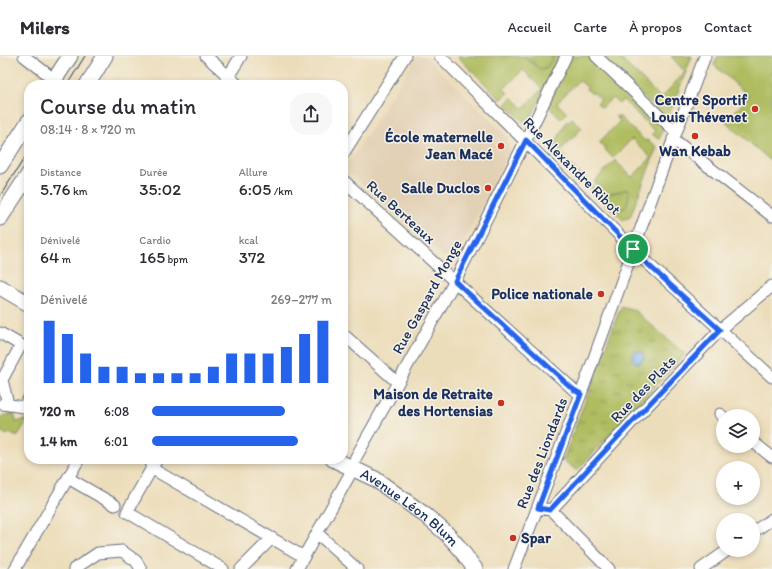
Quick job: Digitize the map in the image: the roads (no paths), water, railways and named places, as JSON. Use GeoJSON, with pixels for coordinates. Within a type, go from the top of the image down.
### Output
{"type":"FeatureCollection","features":[{"type":"Feature","properties":{"kind":"main road"},"geometry":{"type":"LineString","coordinates":[[55,80],[70,56]]}},
{"type":"Feature","properties":{"kind":"main road"},"geometry":{"type":"LineString","coordinates":[[90,80],[105,56]]}},
{"type":"Feature","properties":{"kind":"main road"},"geometry":{"type":"LineString","coordinates":[[0,166],[24,129]]}},
{"type":"Feature","properties":{"kind":"main road"},"geometry":{"type":"LineString","coordinates":[[0,218],[24,182]]}},
{"type":"Feature","properties":{"kind":"main road"},"geometry":{"type":"LineString","coordinates":[[0,287],[24,301]]}},
{"type":"Feature","properties":{"kind":"main road","name":"Avenue Léon Blum"},"geometry":{"type":"LineString","coordinates":[[344,464],[386,486],[439,526],[458,546],[474,569]]}},
{"type":"Feature","properties":{"kind":"street"},"geometry":{"type":"LineString","coordinates":[[24,56],[50,80]]}},
{"type":"Feature","properties":{"kind":"street"},"geometry":{"type":"LineString","coordinates":[[206,56],[225,80]]}},
{"type":"Feature","properties":{"kind":"street"},"geometry":{"type":"LineString","coordinates":[[227,80],[241,56]]}},
{"type":"Feature","properties":{"kind":"street"},"geometry":{"type":"LineString","coordinates":[[348,146],[405,56]]}},
{"type":"Feature","properties":{"kind":"street","name":"Rue Alexandre Ribot"},"geometry":{"type":"LineString","coordinates":[[440,56],[526,140],[643,260],[772,377]]}},
{"type":"Feature","properties":{"kind":"street","name":"Rue Gaspard Monge"},"geometry":{"type":"LineString","coordinates":[[297,569],[350,474],[356,457],[397,382],[455,281],[526,140],[566,56]]}},
{"type":"Feature","properties":{"kind":"street"},"geometry":{"type":"LineString","coordinates":[[596,56],[675,136],[772,216]]}},
{"type":"Feature","properties":{"kind":"street","name":"Rue des Liondards"},"geometry":{"type":"LineString","coordinates":[[514,569],[581,394],[705,56]]}},
{"type":"Feature","properties":{"kind":"street","name":"Rue Berteaux"},"geometry":{"type":"LineString","coordinates":[[348,185],[574,390],[581,394]]}},
{"type":"Feature","properties":{"kind":"street","name":"Rue des Plats"},"geometry":{"type":"LineString","coordinates":[[550,510],[720,330],[772,286]]}},
{"type":"Feature","properties":{"kind":"street"},"geometry":{"type":"LineString","coordinates":[[0,333],[21,345],[1,380],[5,404],[24,407]]}},
{"type":"Feature","properties":{"kind":"street"},"geometry":{"type":"LineString","coordinates":[[348,338],[397,382]]}},
{"type":"Feature","properties":{"kind":"street"},"geometry":{"type":"LineString","coordinates":[[760,448],[772,457]]}},
{"type":"Feature","properties":{"kind":"street"},"geometry":{"type":"LineString","coordinates":[[15,569],[76,464]]}},
{"type":"Feature","properties":{"kind":"street"},"geometry":{"type":"LineString","coordinates":[[223,569],[127,512],[154,464],[272,538],[304,556]]}},
{"type":"Feature","properties":{"kind":"street"},"geometry":{"type":"LineString","coordinates":[[68,478],[115,505]]}},
{"type":"Feature","properties":{"kind":"street"},"geometry":{"type":"LineString","coordinates":[[538,508],[550,510],[609,569]]}},
{"type":"Feature","properties":{"kind":"street"},"geometry":{"type":"LineString","coordinates":[[760,527],[772,519]]}},
{"type":"Feature","properties":{"kind":"street"},"geometry":{"type":"LineString","coordinates":[[318,533],[357,569]]}},
{"type":"Feature","properties":{"kind":"street"},"geometry":{"type":"LineString","coordinates":[[241,569],[272,538]]}},
{"type":"Feature","properties":{"kind":"street"},"geometry":{"type":"LineString","coordinates":[[74,569],[98,553],[122,551],[136,561],[141,569]]}},
{"type":"Feature","properties":{"kind":"street"},"geometry":{"type":"LineString","coordinates":[[701,569],[718,557]]}},
{"type":"Feature","properties":{"kind":"water"},"geometry":{"type":"Polygon","coordinates":[[[636,351],[640,351],[644,357],[640,363],[636,363],[632,359],[632,355],[636,351]]]}},
{"type":"Feature","properties":{"kind":"tram line"},"geometry":{"type":"LineString","coordinates":[[70,80],[85,56]]}},
{"type":"Feature","properties":{"kind":"tram line"},"geometry":{"type":"LineString","coordinates":[[0,196],[24,159]]}},
{"type":"Feature","properties":{"kind":"place","name":"Centre Sportif Louis Thévenet"},"geometry":{"type":"Point","coordinates":[755,109]}},
{"type":"Feature","properties":{"kind":"place","name":"Wan Kebab"},"geometry":{"type":"Point","coordinates":[695,136]}},
{"type":"Feature","properties":{"kind":"place","name":"École maternelle Jean Macé"},"geometry":{"type":"Point","coordinates":[501,146]}},
{"type":"Feature","properties":{"kind":"place","name":"Salle Duclos"},"geometry":{"type":"Point","coordinates":[488,188]}},
{"type":"Feature","properties":{"kind":"place","name":"Police nationale"},"geometry":{"type":"Point","coordinates":[601,294]}},
{"type":"Feature","properties":{"kind":"place","name":"Maison de Retraite des Hortensias"},"geometry":{"type":"Point","coordinates":[501,403]}},
{"type":"Feature","properties":{"kind":"place","name":"Spar"},"geometry":{"type":"Point","coordinates":[513,538]}}]}
